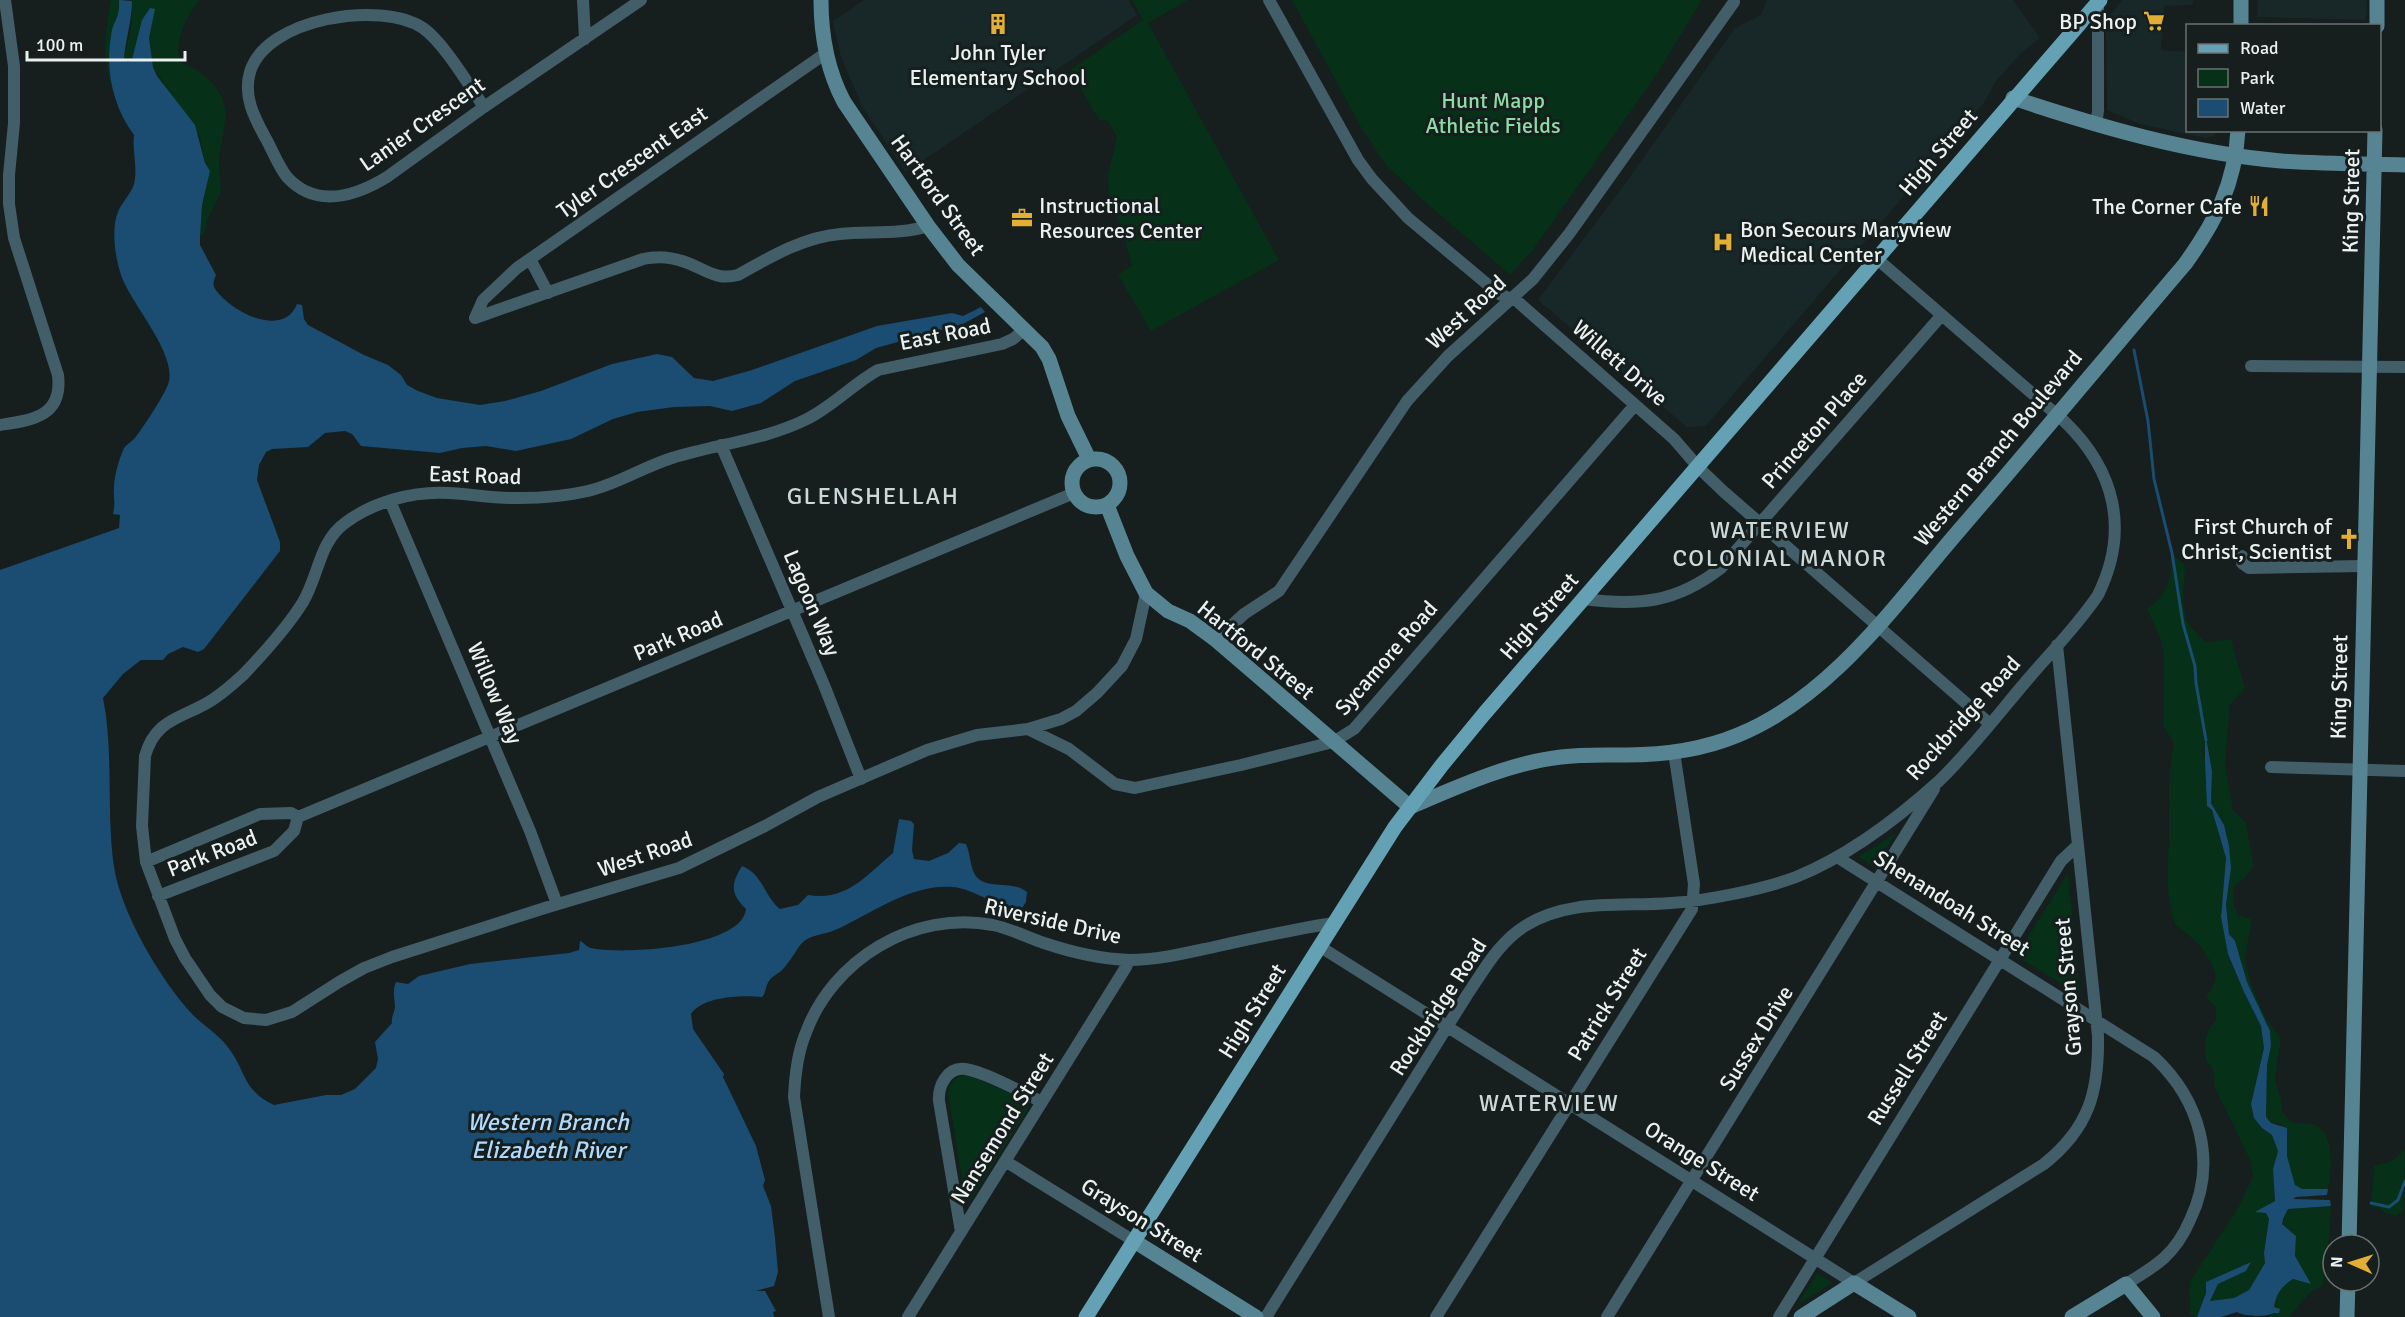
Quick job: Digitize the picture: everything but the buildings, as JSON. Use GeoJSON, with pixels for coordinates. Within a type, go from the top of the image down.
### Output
{"type":"FeatureCollection","features":[{"type":"Feature","properties":{"kind":"main road","name":"High Street"},"geometry":{"type":"LineString","coordinates":[[1086,1317],[1319,946],[1410,807],[1484,714],[2098,1]]}},
{"type":"Feature","properties":{"kind":"street"},"geometry":{"type":"LineString","coordinates":[[0,4],[5,0]]}},
{"type":"Feature","properties":{"kind":"street"},"geometry":{"type":"LineString","coordinates":[[0,425],[31,420],[40,416],[54,404],[59,385],[58,375],[14,237],[4,197],[15,87],[5,0]]}},
{"type":"Feature","properties":{"kind":"street"},"geometry":{"type":"LineString","coordinates":[[583,0],[585,39]]}},
{"type":"Feature","properties":{"kind":"street","name":"Lanier Crescent"},"geometry":{"type":"LineString","coordinates":[[484,106],[434,37],[412,21],[393,15],[344,16],[310,23],[282,36],[254,63],[248,88],[253,113],[287,176],[308,191],[331,197],[356,193],[371,187],[484,106],[641,0]]}},
{"type":"Feature","properties":{"kind":"street","name":"Willett Drive"},"geometry":{"type":"LineString","coordinates":[[1269,0],[1358,160],[1372,179],[1408,218],[1499,294],[1512,299],[1635,405],[1685,449],[1697,465],[1761,524],[1878,624],[1989,724]]}},
{"type":"Feature","properties":{"kind":"street"},"geometry":{"type":"LineString","coordinates":[[2241,0],[2241,24]]}},
{"type":"Feature","properties":{"kind":"street"},"geometry":{"type":"LineString","coordinates":[[2377,0],[2377,24]]}},
{"type":"Feature","properties":{"kind":"street","name":"Hartford Street"},"geometry":{"type":"LineString","coordinates":[[824,1],[826,53],[835,85],[844,102],[928,226],[958,265],[1042,347],[1049,359],[1068,416],[1089,459]]}},
{"type":"Feature","properties":{"kind":"street"},"geometry":{"type":"LineString","coordinates":[[2096,125],[2098,1]]}},
{"type":"Feature","properties":{"kind":"street","name":"West Road"},"geometry":{"type":"LineString","coordinates":[[1216,640],[1244,614],[1279,591],[1407,401],[1448,356],[1533,279],[1572,232],[1734,3]]}},
{"type":"Feature","properties":{"kind":"street","name":"Tyler Crescent East"},"geometry":{"type":"LineString","coordinates":[[548,293],[475,318],[483,300],[506,277],[530,258],[826,53]]}},
{"type":"Feature","properties":{"kind":"street"},"geometry":{"type":"LineString","coordinates":[[2013,98],[2096,125],[2236,154],[2289,161],[2405,165]]}},
{"type":"Feature","properties":{"kind":"street","name":"Western Branch Boulevard"},"geometry":{"type":"LineString","coordinates":[[1410,807],[1508,769],[1536,761],[1584,755],[1674,752],[1693,749],[1737,736],[1794,706],[1840,667],[2185,264],[2201,241],[2226,195],[2236,154],[2238,132]]}},
{"type":"Feature","properties":{"kind":"street","name":"King Street"},"geometry":{"type":"LineString","coordinates":[[2349,1233],[2375,132]]}},
{"type":"Feature","properties":{"kind":"street"},"geometry":{"type":"LineString","coordinates":[[530,258],[548,293],[643,258],[668,258],[684,262],[711,275],[729,278],[799,244],[818,238],[866,232],[905,231],[928,226]]}},
{"type":"Feature","properties":{"kind":"street","name":"Rockbridge Road"},"geometry":{"type":"LineString","coordinates":[[1266,1317],[1447,1027],[1496,953],[1524,927],[1542,916],[1578,907],[1672,903],[1773,884],[1837,857],[1876,831],[1939,780],[2091,607],[2111,563],[2115,528],[2111,493],[2101,467],[2078,435],[1876,258]]}},
{"type":"Feature","properties":{"kind":"street","name":"Princeton Place"},"geometry":{"type":"LineString","coordinates":[[1584,599],[1633,603],[1662,599],[1690,589],[1722,568],[1941,316]]}},
{"type":"Feature","properties":{"kind":"street","name":"East Road"},"geometry":{"type":"LineString","coordinates":[[156,891],[146,862],[142,826],[145,756],[152,738],[166,722],[211,701],[241,677],[304,601],[322,553],[334,533],[347,521],[390,501],[426,493],[520,498],[586,491],[606,486],[667,460],[770,434],[811,417],[878,370],[1002,344],[1013,339],[1025,329]]}},
{"type":"Feature","properties":{"kind":"street"},"geometry":{"type":"LineString","coordinates":[[2252,366],[2405,367]]}},
{"type":"Feature","properties":{"kind":"street","name":"Sycamore Road"},"geometry":{"type":"LineString","coordinates":[[1028,729],[1069,749],[1115,784],[1135,788],[1333,742],[1354,729],[1635,405]]}},
{"type":"Feature","properties":{"kind":"street","name":"Lagoon Way"},"geometry":{"type":"LineString","coordinates":[[721,445],[861,779]]}},
{"type":"Feature","properties":{"kind":"street"},"geometry":{"type":"LineString","coordinates":[[1089,459],[1110,463],[1119,474],[1120,489],[1113,501],[1107,505],[1092,507],[1078,500],[1074,493],[1072,480],[1074,473],[1083,462],[1089,459]]}},
{"type":"Feature","properties":{"kind":"street","name":"Park Road"},"geometry":{"type":"LineString","coordinates":[[298,817],[1074,493]]}},
{"type":"Feature","properties":{"kind":"street","name":"Willow Way"},"geometry":{"type":"LineString","coordinates":[[390,501],[491,737],[557,904]]}},
{"type":"Feature","properties":{"kind":"street","name":"Hartford Street"},"geometry":{"type":"LineString","coordinates":[[1107,505],[1127,556],[1146,593],[1168,611],[1190,621],[1216,640],[1410,807]]}},
{"type":"Feature","properties":{"kind":"street"},"geometry":{"type":"LineString","coordinates":[[2242,556],[2242,563],[2249,568],[2364,566]]}},
{"type":"Feature","properties":{"kind":"street","name":"West Road"},"geometry":{"type":"LineString","coordinates":[[156,891],[185,958],[210,995],[232,1014],[254,1020],[266,1020],[292,1012],[364,968],[557,904],[679,868],[818,797],[927,750],[977,735],[1028,729],[1061,719],[1076,711],[1122,666],[1136,639],[1146,593]]}},
{"type":"Feature","properties":{"kind":"street","name":"Grayson Street"},"geometry":{"type":"LineString","coordinates":[[1801,1317],[2059,1153],[2079,1127],[2093,1097],[2098,1054],[2096,1020],[2057,645]]}},
{"type":"Feature","properties":{"kind":"street"},"geometry":{"type":"LineString","coordinates":[[1674,752],[1694,884],[1694,900]]}},
{"type":"Feature","properties":{"kind":"street"},"geometry":{"type":"LineString","coordinates":[[2271,766],[2405,771]]}},
{"type":"Feature","properties":{"kind":"street","name":"Sussex Drive"},"geometry":{"type":"LineString","coordinates":[[1607,1317],[1878,883],[1939,780]]}},
{"type":"Feature","properties":{"kind":"street","name":"Park Road"},"geometry":{"type":"LineString","coordinates":[[146,862],[260,814],[291,813],[298,817]]}},
{"type":"Feature","properties":{"kind":"street","name":"Park Road"},"geometry":{"type":"LineString","coordinates":[[156,891],[274,851],[294,831],[298,817]]}},
{"type":"Feature","properties":{"kind":"street","name":"Russell Street"},"geometry":{"type":"LineString","coordinates":[[1779,1317],[2061,861],[2077,846]]}},
{"type":"Feature","properties":{"kind":"street","name":"Shenandoah Street"},"geometry":{"type":"LineString","coordinates":[[1837,857],[2154,1057],[2170,1074],[2190,1103],[2203,1141],[2204,1176],[2201,1193],[2185,1231],[2165,1257],[2072,1317]]}},
{"type":"Feature","properties":{"kind":"street","name":"Patrick Street"},"geometry":{"type":"LineString","coordinates":[[1436,1317],[1692,909],[1694,900]]}},
{"type":"Feature","properties":{"kind":"street","name":"Riverside Drive"},"geometry":{"type":"LineString","coordinates":[[829,1317],[794,1097],[795,1072],[805,1033],[825,995],[842,975],[866,954],[895,938],[936,925],[954,923],[993,926],[1077,952],[1104,958],[1129,960],[1172,956],[1334,923]]}},
{"type":"Feature","properties":{"kind":"street","name":"Orange Street"},"geometry":{"type":"LineString","coordinates":[[1319,946],[1909,1317]]}},
{"type":"Feature","properties":{"kind":"street","name":"Nansemond Street"},"geometry":{"type":"LineString","coordinates":[[908,1317],[1129,960]]}},
{"type":"Feature","properties":{"kind":"street"},"geometry":{"type":"LineString","coordinates":[[961,1232],[939,1101],[940,1085],[953,1071],[967,1069],[1042,1102]]}},
{"type":"Feature","properties":{"kind":"street","name":"Grayson Street"},"geometry":{"type":"LineString","coordinates":[[1005,1161],[1256,1317]]}},
{"type":"Feature","properties":{"kind":"street"},"geometry":{"type":"LineString","coordinates":[[2126,1284],[2154,1317]]}},
{"type":"Feature","properties":{"kind":"street"},"geometry":{"type":"LineString","coordinates":[[2347,1317],[2348,1293]]}},
{"type":"Feature","properties":{"kind":"shaded area"},"geometry":{"type":"Polygon","coordinates":[[[864,0],[1129,0],[1137,15],[906,172],[863,108],[841,57],[833,21],[864,0]]]}},
{"type":"Feature","properties":{"kind":"shaded area","name":"Bon Secours Maryview Medical Center"},"geometry":{"type":"Polygon","coordinates":[[[1767,0],[2013,0],[2040,38],[2021,53],[1996,81],[1983,104],[1706,426],[1687,427],[1538,300],[1625,184],[1735,28],[1761,15],[1767,0]]]}},
{"type":"Feature","properties":{"kind":"shaded area"},"geometry":{"type":"Polygon","coordinates":[[[2122,0],[2193,0],[2193,5],[2164,6],[2161,50],[2186,52],[2186,132],[2215,132],[2215,135],[2206,138],[2140,124],[2107,110],[2106,20],[2122,0]]]}},
{"type":"Feature","properties":{"kind":"shaded area"},"geometry":{"type":"Polygon","coordinates":[[[2258,0],[2367,0],[2366,20],[2257,17],[2258,0]]]}},
{"type":"Feature","properties":{"kind":"green space"},"geometry":{"type":"Polygon","coordinates":[[[111,0],[119,0],[109,50],[113,92],[105,46],[111,0]]]}},
{"type":"Feature","properties":{"kind":"green space"},"geometry":{"type":"Polygon","coordinates":[[[132,0],[200,0],[180,37],[180,62],[212,82],[222,97],[226,116],[219,160],[221,192],[207,221],[204,234],[200,237],[202,205],[210,171],[205,163],[200,137],[153,67],[149,38],[154,10],[142,20],[132,59],[128,62],[124,60],[132,22],[132,0]]]}},
{"type":"Feature","properties":{"kind":"green space"},"geometry":{"type":"Polygon","coordinates":[[[1132,0],[1188,0],[1148,23],[1279,260],[1151,331],[1118,275],[1132,265],[1119,221],[1109,202],[1108,175],[1117,137],[1107,120],[1099,120],[1070,70],[1143,20],[1132,0]]]}},
{"type":"Feature","properties":{"kind":"green space","name":"Hunt Mapp Athletic Fields"},"geometry":{"type":"Polygon","coordinates":[[[1292,0],[1702,0],[1657,74],[1532,251],[1510,275],[1386,165],[1362,129],[1292,0]]]}},
{"type":"Feature","properties":{"kind":"green space"},"geometry":{"type":"Polygon","coordinates":[[[2172,553],[2185,565],[2183,602],[2187,622],[2205,642],[2231,639],[2245,688],[2230,705],[2225,764],[2233,810],[2246,823],[2254,866],[2244,879],[2234,886],[2234,905],[2238,915],[2251,919],[2246,951],[2247,969],[2269,1023],[2281,1037],[2275,1081],[2281,1098],[2281,1110],[2291,1122],[2313,1124],[2322,1129],[2329,1144],[2330,1154],[2328,1189],[2301,1189],[2295,1185],[2287,1156],[2288,1138],[2281,1124],[2271,1123],[2266,1117],[2270,1031],[2247,982],[2235,941],[2229,934],[2226,905],[2229,886],[2224,825],[2211,803],[2212,771],[2206,738],[2203,752],[2206,760],[2207,806],[2212,810],[2226,858],[2221,917],[2228,954],[2261,1026],[2264,1048],[2251,1104],[2254,1118],[2272,1135],[2278,1151],[2273,1169],[2275,1201],[2257,1212],[2266,1212],[2269,1218],[2264,1253],[2265,1263],[2249,1290],[2234,1298],[2210,1301],[2218,1284],[2246,1271],[2250,1262],[2206,1282],[2206,1293],[2197,1317],[2190,1314],[2189,1283],[2238,1208],[2253,1176],[2250,1160],[2215,1088],[2213,1069],[2206,1060],[2206,1038],[2216,1020],[2216,1008],[2206,997],[2216,978],[2212,964],[2201,947],[2175,924],[2170,901],[2168,880],[2169,790],[2174,744],[2163,725],[2164,656],[2161,640],[2147,609],[2160,597],[2167,585],[2172,553]]]}},
{"type":"Feature","properties":{"kind":"green space"},"geometry":{"type":"Polygon","coordinates":[[[1896,833],[1874,867],[1858,857],[1896,833]]]}},
{"type":"Feature","properties":{"kind":"green space"},"geometry":{"type":"Polygon","coordinates":[[[2068,873],[2080,995],[2016,956],[2068,873]]]}},
{"type":"Feature","properties":{"kind":"green space"},"geometry":{"type":"Polygon","coordinates":[[[969,1075],[1032,1103],[971,1200],[965,1199],[948,1093],[955,1080],[969,1075]]]}},
{"type":"Feature","properties":{"kind":"green space"},"geometry":{"type":"Polygon","coordinates":[[[2405,1149],[2404,1210],[2396,1216],[2385,1213],[2378,1207],[2371,1208],[2374,1166],[2392,1161],[2405,1149]]]}},
{"type":"Feature","properties":{"kind":"green space"},"geometry":{"type":"Polygon","coordinates":[[[2331,1206],[2329,1233],[2321,1233],[2321,1287],[2310,1293],[2289,1317],[2269,1317],[2274,1313],[2278,1293],[2288,1282],[2293,1279],[2310,1284],[2295,1256],[2296,1236],[2282,1224],[2288,1209],[2331,1206]]]}},
{"type":"Feature","properties":{"kind":"green space"},"geometry":{"type":"Polygon","coordinates":[[[1817,1273],[1833,1283],[1798,1304],[1817,1273]]]}},
{"type":"Feature","properties":{"kind":"water","name":"Western Branch Elizabeth River"},"geometry":{"type":"Polygon","coordinates":[[[119,0],[132,1],[124,60],[128,62],[132,59],[142,20],[150,8],[155,9],[149,38],[153,67],[157,76],[195,125],[205,163],[210,171],[202,205],[200,245],[216,275],[213,284],[215,289],[223,298],[244,313],[269,321],[281,320],[290,314],[297,304],[302,305],[304,319],[308,325],[388,365],[401,375],[407,385],[437,398],[480,405],[505,401],[541,391],[612,364],[657,354],[672,357],[694,378],[713,381],[752,370],[877,326],[952,313],[963,316],[981,307],[985,312],[963,324],[876,348],[856,360],[795,381],[761,403],[732,411],[710,406],[674,407],[637,412],[613,419],[571,439],[516,451],[486,446],[440,453],[361,446],[352,434],[345,431],[325,433],[308,447],[272,449],[266,452],[259,465],[257,480],[280,542],[280,551],[204,649],[198,652],[183,647],[168,654],[163,660],[141,660],[123,674],[103,698],[108,740],[110,825],[114,867],[125,905],[144,946],[168,984],[193,1015],[227,1046],[256,1093],[274,1105],[326,1095],[341,1095],[355,1089],[376,1068],[378,1059],[375,1042],[392,1023],[396,982],[408,984],[419,976],[470,964],[569,953],[579,950],[580,941],[591,948],[627,950],[678,946],[703,940],[724,933],[739,922],[746,909],[737,899],[734,889],[735,879],[742,866],[755,875],[780,909],[798,905],[808,895],[834,894],[855,885],[864,878],[893,853],[899,819],[911,821],[914,824],[912,850],[914,859],[929,861],[948,853],[959,843],[966,844],[974,873],[979,879],[991,884],[1014,886],[1027,892],[1026,902],[1022,908],[1003,905],[970,891],[953,887],[937,887],[907,895],[835,930],[813,936],[805,941],[785,967],[770,979],[762,997],[744,996],[713,1000],[704,1003],[691,1014],[693,1029],[724,1074],[723,1077],[756,1146],[765,1180],[763,1186],[771,1206],[778,1272],[774,1286],[756,1291],[765,1291],[776,1311],[773,1312],[774,1317],[0,1317],[0,570],[119,528],[120,515],[113,514],[115,478],[120,457],[124,448],[134,439],[154,410],[169,381],[169,369],[159,342],[126,287],[117,260],[114,235],[116,219],[133,188],[135,172],[134,135],[116,100],[110,75],[109,49],[119,0]]]}},
{"type":"Feature","properties":{"kind":"water"},"geometry":{"type":"Polygon","coordinates":[[[2206,737],[2212,771],[2211,803],[2224,825],[2229,846],[2231,868],[2226,905],[2229,934],[2235,941],[2247,982],[2270,1031],[2266,1117],[2271,1123],[2287,1128],[2287,1156],[2295,1185],[2302,1189],[2328,1189],[2327,1195],[2293,1199],[2330,1200],[2331,1206],[2288,1209],[2282,1224],[2296,1236],[2295,1256],[2311,1284],[2293,1279],[2276,1298],[2274,1307],[2280,1309],[2279,1313],[2261,1316],[2237,1312],[2221,1317],[2197,1317],[2206,1293],[2206,1282],[2251,1262],[2246,1271],[2218,1284],[2210,1301],[2234,1298],[2249,1290],[2265,1263],[2264,1253],[2269,1219],[2266,1213],[2255,1212],[2275,1201],[2273,1169],[2278,1151],[2272,1135],[2254,1118],[2251,1104],[2264,1048],[2261,1026],[2228,954],[2221,917],[2226,858],[2212,810],[2207,806],[2206,737]]]}},
{"type":"Feature","properties":{"kind":"waterway"},"geometry":{"type":"LineString","coordinates":[[2134,350],[2148,421],[2154,479],[2172,553],[2183,624],[2195,666],[2206,740]]}},
{"type":"Feature","properties":{"kind":"waterway"},"geometry":{"type":"LineString","coordinates":[[2371,1203],[2389,1207],[2398,1200],[2405,1181]]}},
{"type":"Feature","properties":{"kind":"place","name":"BP Shop"},"geometry":{"type":"Point","coordinates":[2154,21]}},
{"type":"Feature","properties":{"kind":"place","name":"John Tyler Elementary School"},"geometry":{"type":"Point","coordinates":[998,24]}},
{"type":"Feature","properties":{"kind":"place","name":"The Corner Cafe"},"geometry":{"type":"Point","coordinates":[2259,206]}},
{"type":"Feature","properties":{"kind":"place","name":"Instructional Resources Center"},"geometry":{"type":"Point","coordinates":[1022,218]}},
{"type":"Feature","properties":{"kind":"place","name":"Bon Secours Maryview Medical Center"},"geometry":{"type":"Point","coordinates":[1723,242]}},
{"type":"Feature","properties":{"kind":"place","name":"First Church of Christ, Scientist"},"geometry":{"type":"Point","coordinates":[2349,539]}},
{"type":"Feature","properties":{"kind":"district","name":"GLENSHELLAH"},"geometry":{"type":"Point","coordinates":[873,496]}},
{"type":"Feature","properties":{"kind":"district","name":"WATERVIEW COLONIAL MANOR"},"geometry":{"type":"Point","coordinates":[1780,544]}},
{"type":"Feature","properties":{"kind":"district","name":"WATERVIEW"},"geometry":{"type":"Point","coordinates":[1549,1103]}}]}
